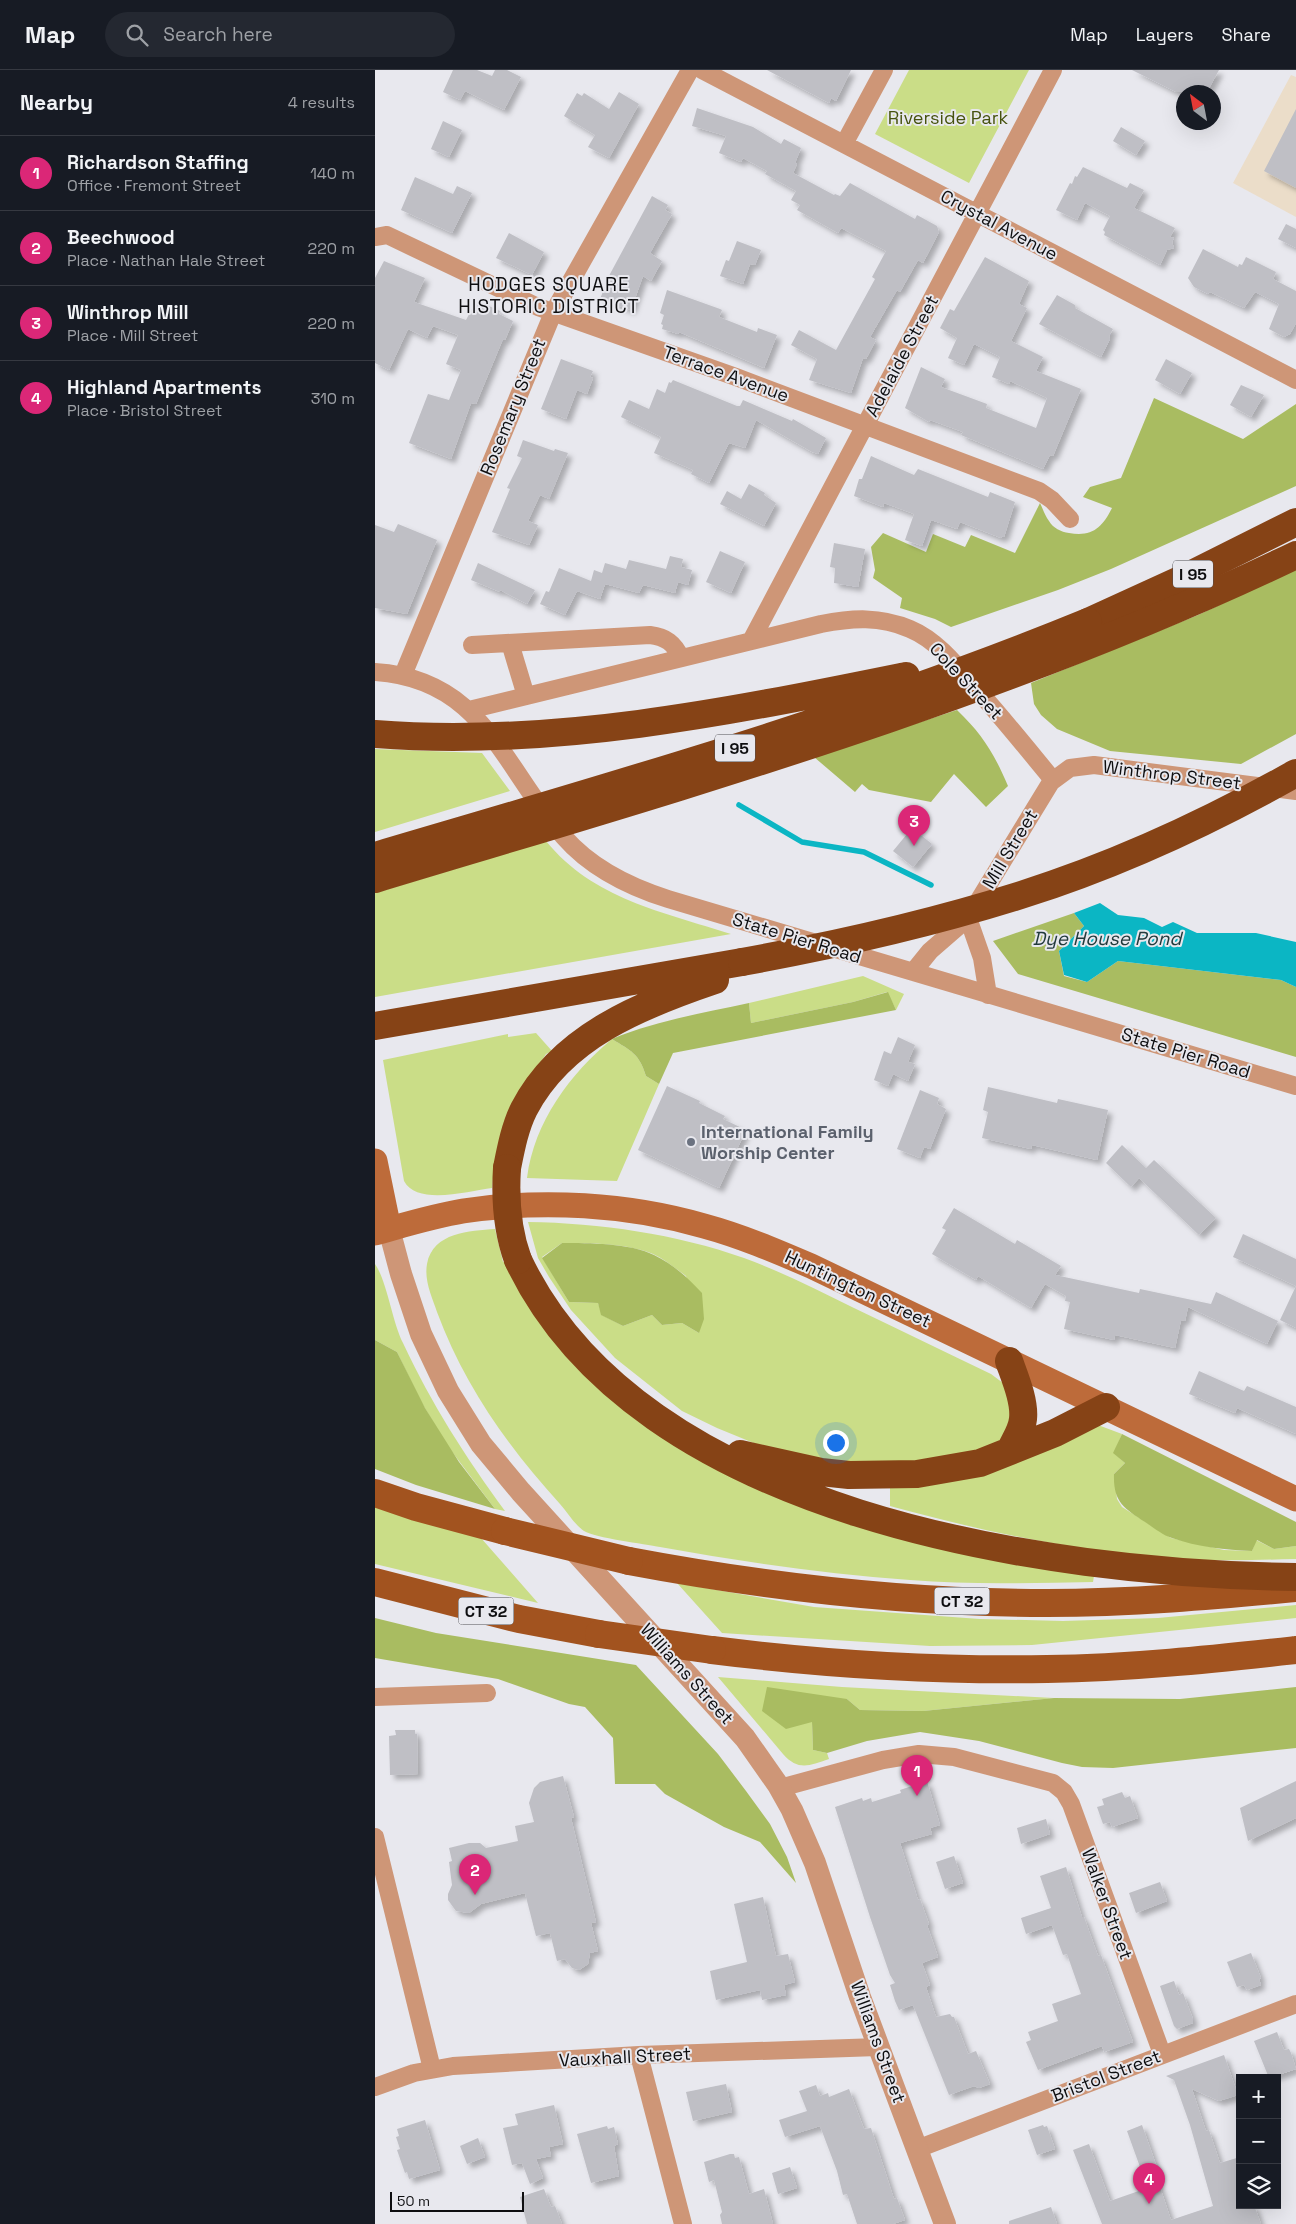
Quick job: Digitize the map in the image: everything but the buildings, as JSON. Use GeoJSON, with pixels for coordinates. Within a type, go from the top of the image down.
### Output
{"type":"FeatureCollection","features":[{"type":"Feature","properties":{"kind":"highway","name":"I 95"},"geometry":{"type":"LineString","coordinates":[[375,856],[674,768],[943,679],[1088,622],[1180,580],[1296,522]]}},
{"type":"Feature","properties":{"kind":"highway"},"geometry":{"type":"LineString","coordinates":[[375,879],[642,798],[905,715],[1221,592],[1296,556]]}},
{"type":"Feature","properties":{"kind":"highway"},"geometry":{"type":"LineString","coordinates":[[375,734],[441,737],[512,735],[613,726],[702,714],[913,674],[1049,624],[1088,622]]}},
{"type":"Feature","properties":{"kind":"highway"},"geometry":{"type":"LineString","coordinates":[[375,1026],[743,966],[965,912],[1064,881],[1180,832],[1233,807],[1296,773]]}},
{"type":"Feature","properties":{"kind":"highway"},"geometry":{"type":"LineString","coordinates":[[743,966],[610,1024],[570,1050],[538,1085],[523,1110],[513,1138],[507,1168],[506,1203],[509,1229],[518,1260],[537,1296],[581,1355],[638,1404],[698,1442],[757,1475],[816,1499],[896,1523],[969,1541],[1062,1559],[1145,1570],[1296,1576]]}},
{"type":"Feature","properties":{"kind":"highway"},"geometry":{"type":"LineString","coordinates":[[1009,1361],[1017,1384],[1023,1413],[1021,1428],[1011,1449]]}},
{"type":"Feature","properties":{"kind":"highway"},"geometry":{"type":"LineString","coordinates":[[698,1442],[770,1462],[821,1472],[892,1476],[949,1470],[980,1463],[1055,1432],[1105,1407]]}},
{"type":"Feature","properties":{"kind":"main road","name":"Williams Street"},"geometry":{"type":"LineString","coordinates":[[375,1161],[382,1231]]}},
{"type":"Feature","properties":{"kind":"main road","name":"Huntington Street"},"geometry":{"type":"LineString","coordinates":[[382,1231],[464,1211],[521,1206],[591,1207],[684,1221],[734,1235],[771,1248],[1296,1499]]}},
{"type":"Feature","properties":{"kind":"main road","name":"CT 32"},"geometry":{"type":"LineString","coordinates":[[375,1493],[416,1507],[505,1532],[629,1561],[719,1577],[800,1588],[944,1600],[1048,1603],[1128,1601],[1296,1588]]}},
{"type":"Feature","properties":{"kind":"main road","name":"CT 32"},"geometry":{"type":"LineString","coordinates":[[375,1582],[501,1615],[599,1634],[712,1650],[837,1664],[1003,1670],[1135,1666],[1296,1650]]}},
{"type":"Feature","properties":{"kind":"street","name":"Rosemary Street"},"geometry":{"type":"LineString","coordinates":[[403,675],[553,313],[690,70]]}},
{"type":"Feature","properties":{"kind":"street","name":"Crystal Avenue"},"geometry":{"type":"LineString","coordinates":[[702,70],[1296,380]]}},
{"type":"Feature","properties":{"kind":"street"},"geometry":{"type":"LineString","coordinates":[[844,144],[884,70]]}},
{"type":"Feature","properties":{"kind":"street","name":"Adelaide Street"},"geometry":{"type":"LineString","coordinates":[[751,641],[1053,70]]}},
{"type":"Feature","properties":{"kind":"street","name":"Terrace Avenue"},"geometry":{"type":"LineString","coordinates":[[377,237],[387,236],[553,313],[736,377],[1039,491],[1052,500],[1070,518]]}},
{"type":"Feature","properties":{"kind":"street","name":"Cole Street"},"geometry":{"type":"LineString","coordinates":[[469,710],[821,624],[855,618],[877,620],[910,629],[929,640],[956,666],[1053,780]]}},
{"type":"Feature","properties":{"kind":"street"},"geometry":{"type":"LineString","coordinates":[[472,645],[650,635],[660,636],[671,641],[681,658]]}},
{"type":"Feature","properties":{"kind":"street"},"geometry":{"type":"LineString","coordinates":[[510,643],[526,696]]}},
{"type":"Feature","properties":{"kind":"street","name":"State Pier Road"},"geometry":{"type":"LineString","coordinates":[[375,672],[403,675],[436,687],[469,710],[488,731],[564,837],[589,860],[621,880],[668,899],[1296,1086]]}},
{"type":"Feature","properties":{"kind":"street","name":"Winthrop Street"},"geometry":{"type":"LineString","coordinates":[[1053,780],[1070,768],[1090,764],[1296,791]]}},
{"type":"Feature","properties":{"kind":"street","name":"Mill Street"},"geometry":{"type":"LineString","coordinates":[[913,972],[935,945],[968,918],[1053,780]]}},
{"type":"Feature","properties":{"kind":"street"},"geometry":{"type":"LineString","coordinates":[[968,918],[982,958],[989,995]]}},
{"type":"Feature","properties":{"kind":"street","name":"Williams Street"},"geometry":{"type":"LineString","coordinates":[[382,1231],[403,1282],[421,1334],[448,1391],[481,1444],[521,1492],[739,1731],[780,1788],[805,1836],[878,2047],[945,2224]]}},
{"type":"Feature","properties":{"kind":"street"},"geometry":{"type":"LineString","coordinates":[[375,1697],[487,1693]]}},
{"type":"Feature","properties":{"kind":"street","name":"Walker Street"},"geometry":{"type":"LineString","coordinates":[[780,1788],[883,1760],[919,1754],[954,1757],[1053,1783],[1068,1798],[1162,2054]]}},
{"type":"Feature","properties":{"kind":"street"},"geometry":{"type":"LineString","coordinates":[[375,1836],[432,2069]]}},
{"type":"Feature","properties":{"kind":"street","name":"Bristol Street"},"geometry":{"type":"LineString","coordinates":[[917,2149],[1296,2004]]}},
{"type":"Feature","properties":{"kind":"street","name":"Vauxhall Street"},"geometry":{"type":"LineString","coordinates":[[375,2087],[414,2073],[453,2066],[639,2055],[878,2047]]}},
{"type":"Feature","properties":{"kind":"street"},"geometry":{"type":"LineString","coordinates":[[639,2055],[683,2224]]}},
{"type":"Feature","properties":{"kind":"shaded area"},"geometry":{"type":"Polygon","coordinates":[[[1291,75],[1296,77],[1296,217],[1233,183],[1291,75]]]}},
{"type":"Feature","properties":{"kind":"green space","name":"Riverside Park"},"geometry":{"type":"Polygon","coordinates":[[[909,70],[1029,70],[969,183],[875,134],[909,70]]]}},
{"type":"Feature","properties":{"kind":"green space"},"geometry":{"type":"Polygon","coordinates":[[[1154,398],[1243,439],[1296,404],[1296,486],[1111,569],[1058,590],[951,627],[935,619],[900,608],[902,598],[873,578],[875,570],[871,547],[883,533],[926,552],[933,534],[965,547],[971,535],[1015,553],[1040,503],[1046,517],[1060,531],[1084,534],[1095,530],[1104,521],[1112,508],[1083,497],[1090,487],[1121,478],[1154,398]]]}},
{"type":"Feature","properties":{"kind":"green space"},"geometry":{"type":"Polygon","coordinates":[[[1296,569],[1296,734],[1241,764],[1110,751],[1057,729],[1041,715],[1034,704],[1031,683],[1198,615],[1296,569]]]}},
{"type":"Feature","properties":{"kind":"green space"},"geometry":{"type":"Polygon","coordinates":[[[957,710],[974,727],[987,745],[1008,786],[986,807],[954,774],[931,802],[869,790],[862,784],[855,792],[814,757],[957,710]]]}},
{"type":"Feature","properties":{"kind":"green space"},"geometry":{"type":"Polygon","coordinates":[[[375,749],[482,753],[510,791],[375,832],[375,749]]]}},
{"type":"Feature","properties":{"kind":"green space"},"geometry":{"type":"Polygon","coordinates":[[[546,841],[565,861],[585,877],[607,890],[655,910],[731,934],[375,997],[375,893],[546,841]]]}},
{"type":"Feature","properties":{"kind":"green space"},"geometry":{"type":"Polygon","coordinates":[[[1074,913],[1084,926],[1059,951],[1064,976],[1087,982],[1118,961],[1281,980],[1296,987],[1296,1057],[1018,974],[993,941],[1074,913]]]}},
{"type":"Feature","properties":{"kind":"green space"},"geometry":{"type":"Polygon","coordinates":[[[863,976],[904,994],[896,1010],[887,992],[853,1002],[751,1023],[749,1003],[863,976]]]}},
{"type":"Feature","properties":{"kind":"green space"},"geometry":{"type":"Polygon","coordinates":[[[888,992],[896,1010],[673,1053],[659,1084],[646,1076],[640,1062],[633,1053],[612,1039],[662,1022],[749,1003],[751,1023],[853,1002],[888,992]]]}},
{"type":"Feature","properties":{"kind":"green space"},"geometry":{"type":"Polygon","coordinates":[[[536,1033],[552,1051],[546,1054],[519,1097],[494,1169],[492,1188],[444,1195],[420,1193],[411,1189],[404,1181],[383,1060],[508,1034],[508,1037],[536,1033]]]}},
{"type":"Feature","properties":{"kind":"green space"},"geometry":{"type":"Polygon","coordinates":[[[612,1039],[633,1053],[640,1062],[646,1076],[659,1084],[617,1181],[527,1178],[537,1138],[556,1101],[582,1068],[612,1039]]]}},
{"type":"Feature","properties":{"kind":"green space"},"geometry":{"type":"Polygon","coordinates":[[[528,1222],[638,1231],[692,1242],[744,1258],[800,1282],[991,1374],[1003,1383],[1015,1403],[1007,1436],[995,1446],[942,1460],[849,1463],[796,1455],[761,1446],[682,1411],[615,1358],[571,1310],[538,1258],[528,1222]],[[562,1243],[542,1257],[569,1302],[598,1303],[602,1315],[623,1326],[652,1315],[662,1325],[682,1323],[699,1333],[686,1276],[661,1258],[643,1250],[608,1244],[562,1243]]]}},
{"type":"Feature","properties":{"kind":"green space"},"geometry":{"type":"Polygon","coordinates":[[[495,1229],[503,1262],[507,1261],[523,1295],[543,1326],[566,1356],[620,1407],[650,1429],[682,1448],[715,1466],[1094,1576],[1093,1582],[955,1583],[847,1574],[722,1558],[609,1538],[584,1531],[574,1522],[523,1460],[489,1414],[460,1365],[429,1289],[427,1264],[431,1253],[437,1245],[454,1235],[495,1229]]]}},
{"type":"Feature","properties":{"kind":"green space"},"geometry":{"type":"Polygon","coordinates":[[[562,1243],[609,1244],[633,1248],[654,1255],[668,1263],[702,1293],[704,1319],[699,1333],[682,1323],[662,1325],[652,1315],[623,1326],[601,1315],[598,1303],[569,1302],[542,1258],[562,1243]]]}},
{"type":"Feature","properties":{"kind":"green space"},"geometry":{"type":"Polygon","coordinates":[[[375,1264],[383,1280],[399,1334],[414,1366],[437,1409],[505,1511],[495,1509],[447,1445],[420,1400],[397,1352],[375,1340],[375,1264]]]}},
{"type":"Feature","properties":{"kind":"green space"},"geometry":{"type":"Polygon","coordinates":[[[375,1340],[397,1352],[425,1408],[459,1462],[495,1509],[416,1485],[375,1469],[375,1340]]]}},
{"type":"Feature","properties":{"kind":"green space"},"geometry":{"type":"Polygon","coordinates":[[[1098,1425],[1122,1434],[1114,1453],[1125,1463],[1114,1474],[1117,1499],[1122,1507],[1171,1538],[1224,1550],[1252,1551],[1256,1540],[1274,1549],[1296,1546],[1296,1559],[1196,1560],[1108,1552],[998,1533],[890,1506],[890,1484],[1098,1425]]]}},
{"type":"Feature","properties":{"kind":"green space"},"geometry":{"type":"Polygon","coordinates":[[[1122,1434],[1296,1522],[1296,1546],[1274,1549],[1257,1540],[1252,1551],[1222,1549],[1182,1541],[1168,1537],[1158,1531],[1131,1513],[1121,1503],[1115,1491],[1114,1474],[1125,1463],[1113,1453],[1122,1434]]]}},
{"type":"Feature","properties":{"kind":"green space"},"geometry":{"type":"Polygon","coordinates":[[[375,1505],[481,1538],[538,1603],[375,1564],[375,1505]]]}},
{"type":"Feature","properties":{"kind":"green space"},"geometry":{"type":"Polygon","coordinates":[[[677,1583],[814,1607],[980,1619],[1063,1621],[1158,1618],[1296,1605],[1296,1618],[1032,1645],[930,1646],[722,1633],[677,1583]]]}},
{"type":"Feature","properties":{"kind":"green space"},"geometry":{"type":"Polygon","coordinates":[[[375,1618],[436,1633],[636,1665],[718,1754],[746,1791],[770,1824],[787,1857],[796,1883],[760,1842],[724,1827],[665,1794],[655,1784],[615,1784],[613,1738],[585,1707],[569,1704],[498,1679],[375,1658],[375,1618]]]}},
{"type":"Feature","properties":{"kind":"green space"},"geometry":{"type":"Polygon","coordinates":[[[718,1677],[842,1687],[1054,1698],[923,1711],[860,1710],[847,1699],[812,1722],[813,1750],[827,1753],[829,1759],[804,1766],[794,1763],[783,1754],[718,1677]]]}},
{"type":"Feature","properties":{"kind":"green space"},"geometry":{"type":"Polygon","coordinates":[[[767,1687],[847,1699],[860,1710],[923,1711],[1054,1698],[1180,1699],[1296,1687],[1296,1748],[1113,1768],[1082,1767],[979,1741],[920,1732],[867,1741],[827,1753],[813,1750],[812,1722],[786,1729],[762,1711],[767,1687]]]}},
{"type":"Feature","properties":{"kind":"water","name":"Dye House Pond"},"geometry":{"type":"Polygon","coordinates":[[[1100,903],[1118,915],[1144,918],[1162,927],[1173,922],[1197,933],[1256,933],[1296,942],[1296,987],[1281,980],[1118,961],[1087,982],[1064,975],[1059,951],[1084,926],[1074,913],[1100,903]]]}},
{"type":"Feature","properties":{"kind":"waterway"},"geometry":{"type":"LineString","coordinates":[[739,805],[802,842],[864,852],[931,885]]}},
{"type":"Feature","properties":{"kind":"place","name":"Winthrop Mill"},"geometry":{"type":"Point","coordinates":[914,846]}},
{"type":"Feature","properties":{"kind":"place","name":"International Family Worship Center"},"geometry":{"type":"Point","coordinates":[691,1142]}},
{"type":"Feature","properties":{"kind":"place","name":"Richardson Staffing"},"geometry":{"type":"Point","coordinates":[917,1796]}},
{"type":"Feature","properties":{"kind":"place","name":"Beechwood"},"geometry":{"type":"Point","coordinates":[475,1895]}},
{"type":"Feature","properties":{"kind":"place","name":"Highland Apartments"},"geometry":{"type":"Point","coordinates":[1149,2204]}},
{"type":"Feature","properties":{"kind":"district","name":"HODGES SQUARE HISTORIC DISTRICT"},"geometry":{"type":"Point","coordinates":[549,295]}}]}
